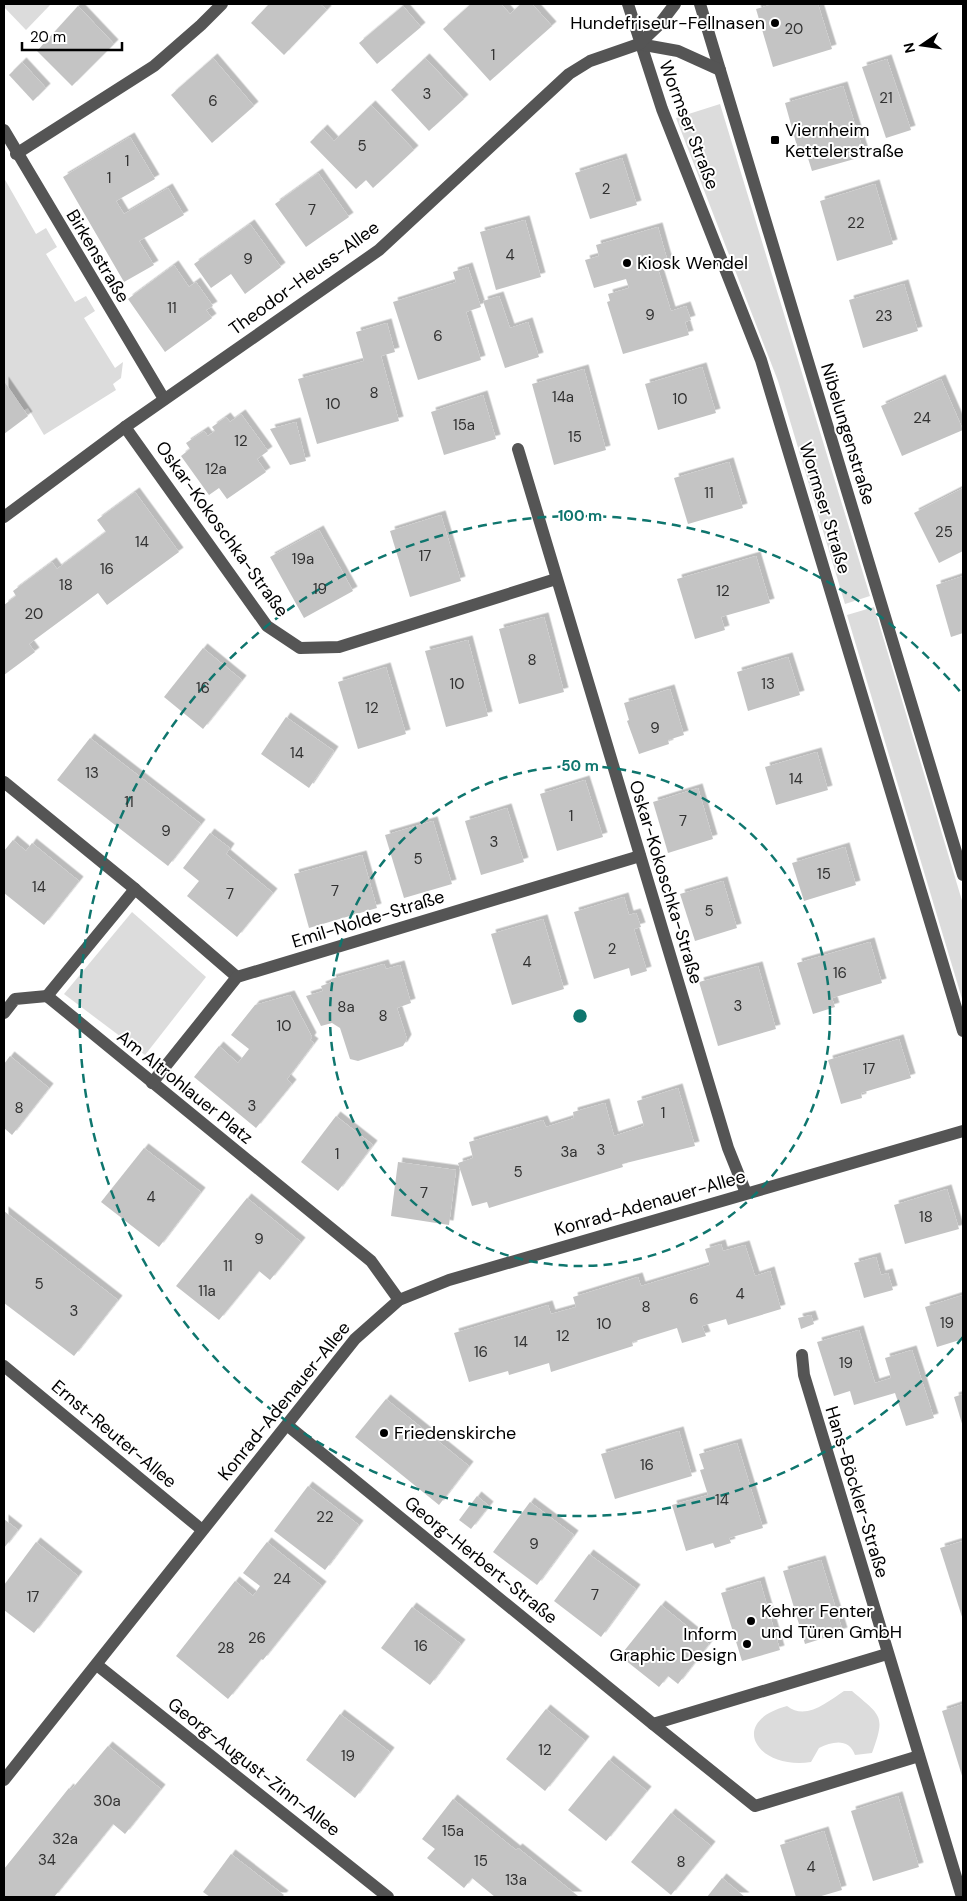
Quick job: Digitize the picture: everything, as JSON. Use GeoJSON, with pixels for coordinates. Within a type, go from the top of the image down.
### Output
{"type":"FeatureCollection","features":[{"type":"Feature","properties":{"kind":"street"},"geometry":{"type":"LineString","coordinates":[[16,154],[154,66],[201,26],[222,4]]}},
{"type":"Feature","properties":{"kind":"street","name":"Wormser Straße"},"geometry":{"type":"LineString","coordinates":[[628,4],[639,44],[662,109],[761,360],[963,1031]]}},
{"type":"Feature","properties":{"kind":"street"},"geometry":{"type":"LineString","coordinates":[[639,44],[659,25],[675,4]]}},
{"type":"Feature","properties":{"kind":"street","name":"Nibelungenstraße"},"geometry":{"type":"LineString","coordinates":[[700,4],[963,875]]}},
{"type":"Feature","properties":{"kind":"street"},"geometry":{"type":"LineString","coordinates":[[639,44],[678,51],[720,70]]}},
{"type":"Feature","properties":{"kind":"street","name":"Theodor-Heuss-Allee"},"geometry":{"type":"LineString","coordinates":[[4,517],[164,399],[378,250],[569,74],[590,61],[639,44]]}},
{"type":"Feature","properties":{"kind":"street","name":"Birkenstraße"},"geometry":{"type":"LineString","coordinates":[[4,130],[16,154],[164,399]]}},
{"type":"Feature","properties":{"kind":"street","name":"Oskar-Kokoschka-Straße"},"geometry":{"type":"LineString","coordinates":[[125,427],[267,626],[300,648],[339,647],[556,579]]}},
{"type":"Feature","properties":{"kind":"street","name":"Oskar-Kokoschka-Straße"},"geometry":{"type":"LineString","coordinates":[[518,449],[728,1148],[746,1193]]}},
{"type":"Feature","properties":{"kind":"street"},"geometry":{"type":"LineString","coordinates":[[4,782],[135,889],[237,976],[152,1084]]}},
{"type":"Feature","properties":{"kind":"street","name":"Emil-Nolde-Straße"},"geometry":{"type":"LineString","coordinates":[[237,976],[640,856]]}},
{"type":"Feature","properties":{"kind":"street"},"geometry":{"type":"LineString","coordinates":[[4,1013],[15,999],[47,996],[135,889]]}},
{"type":"Feature","properties":{"kind":"street","name":"Am Altrohlauer Platz"},"geometry":{"type":"LineString","coordinates":[[47,996],[152,1084],[371,1261],[399,1300]]}},
{"type":"Feature","properties":{"kind":"street","name":"Konrad-Adenauer-Allee"},"geometry":{"type":"LineString","coordinates":[[4,1780],[97,1665],[201,1529],[287,1425],[354,1339],[399,1300],[449,1280],[963,1131]]}},
{"type":"Feature","properties":{"kind":"street","name":"Hans-Böckler-Straße"},"geometry":{"type":"LineString","coordinates":[[802,1355],[804,1375],[962,1897]]}},
{"type":"Feature","properties":{"kind":"street","name":"Ernst-Reuter-Allee"},"geometry":{"type":"LineString","coordinates":[[4,1366],[201,1529]]}},
{"type":"Feature","properties":{"kind":"street","name":"Georg-Herbert-Straße"},"geometry":{"type":"LineString","coordinates":[[287,1425],[755,1806],[919,1756]]}},
{"type":"Feature","properties":{"kind":"street"},"geometry":{"type":"LineString","coordinates":[[653,1724],[887,1654]]}},
{"type":"Feature","properties":{"kind":"street","name":"Georg-August-Zinn-Allee"},"geometry":{"type":"LineString","coordinates":[[97,1665],[373,1892],[388,1897]]}},
{"type":"Feature","properties":{"kind":"shaded area"},"geometry":{"type":"Polygon","coordinates":[[[4,4],[51,4],[26,30],[4,7],[4,4]]]}},
{"type":"Feature","properties":{"kind":"shaded area"},"geometry":{"type":"Polygon","coordinates":[[[720,104],[870,596],[845,604],[778,381],[676,118],[720,104]]]}},
{"type":"Feature","properties":{"kind":"shaded area"},"geometry":{"type":"Polygon","coordinates":[[[4,178],[36,234],[46,228],[57,247],[46,254],[75,302],[86,296],[95,311],[84,318],[115,368],[123,362],[121,378],[113,384],[116,390],[44,435],[28,408],[24,410],[4,381],[4,178]]]}},
{"type":"Feature","properties":{"kind":"shaded area"},"geometry":{"type":"Polygon","coordinates":[[[874,607],[963,904],[963,1002],[847,615],[874,607]]]}},
{"type":"Feature","properties":{"kind":"shaded area"},"geometry":{"type":"Polygon","coordinates":[[[132,912],[206,977],[145,1055],[64,994],[132,912]]]}},
{"type":"Feature","properties":{"kind":"shaded area"},"geometry":{"type":"Polygon","coordinates":[[[844,1691],[852,1691],[878,1717],[879,1731],[872,1753],[855,1755],[849,1746],[840,1742],[819,1748],[811,1762],[792,1763],[776,1759],[764,1752],[756,1743],[754,1733],[758,1723],[769,1713],[787,1706],[802,1712],[809,1711],[824,1705],[844,1691]]]}},
{"type":"Feature","properties":{"kind":"building"},"geometry":{"type":"Polygon","coordinates":[[[269,4],[320,4],[327,10],[284,55],[251,23],[269,4]]]}},
{"type":"Feature","properties":{"kind":"building"},"geometry":{"type":"Polygon","coordinates":[[[471,4],[501,4],[510,14],[521,4],[532,4],[552,26],[490,81],[443,29],[471,4]]]}},
{"type":"Feature","properties":{"kind":"building"},"geometry":{"type":"Polygon","coordinates":[[[773,4],[818,4],[832,49],[773,67],[756,9],[773,4]]]}},
{"type":"Feature","properties":{"kind":"building"},"geometry":{"type":"Polygon","coordinates":[[[78,6],[114,44],[72,86],[37,51],[78,6]]]}},
{"type":"Feature","properties":{"kind":"building"},"geometry":{"type":"Polygon","coordinates":[[[403,6],[421,27],[377,64],[359,43],[403,6]]]}},
{"type":"Feature","properties":{"kind":"building"},"geometry":{"type":"Polygon","coordinates":[[[213,58],[254,106],[212,143],[171,95],[213,58]]]}},
{"type":"Feature","properties":{"kind":"building"},"geometry":{"type":"Polygon","coordinates":[[[425,58],[464,99],[429,131],[391,90],[425,58]]]}},
{"type":"Feature","properties":{"kind":"building"},"geometry":{"type":"Polygon","coordinates":[[[887,59],[911,130],[886,138],[862,67],[887,59]]]}},
{"type":"Feature","properties":{"kind":"building"},"geometry":{"type":"Polygon","coordinates":[[[22,62],[46,88],[33,101],[9,75],[22,62]]]}},
{"type":"Feature","properties":{"kind":"building"},"geometry":{"type":"Polygon","coordinates":[[[843,86],[865,156],[812,171],[807,155],[800,157],[785,103],[843,86]]]}},
{"type":"Feature","properties":{"kind":"building"},"geometry":{"type":"Polygon","coordinates":[[[371,105],[414,150],[373,188],[366,180],[356,189],[310,142],[323,129],[334,141],[371,105]]]}},
{"type":"Feature","properties":{"kind":"building"},"geometry":{"type":"Polygon","coordinates":[[[130,137],[155,179],[116,201],[124,214],[168,188],[184,215],[139,241],[154,265],[124,282],[63,177],[130,137]]]}},
{"type":"Feature","properties":{"kind":"building"},"geometry":{"type":"Polygon","coordinates":[[[622,158],[637,205],[590,219],[575,173],[622,158]]]}},
{"type":"Feature","properties":{"kind":"building"},"geometry":{"type":"Polygon","coordinates":[[[318,173],[349,217],[306,247],[275,204],[318,173]]]}},
{"type":"Feature","properties":{"kind":"building"},"geometry":{"type":"Polygon","coordinates":[[[875,184],[893,244],[837,261],[820,201],[875,184]]]}},
{"type":"Feature","properties":{"kind":"building"},"geometry":{"type":"Polygon","coordinates":[[[525,220],[541,277],[496,290],[480,232],[525,220]]]}},
{"type":"Feature","properties":{"kind":"building"},"geometry":{"type":"Polygon","coordinates":[[[250,224],[281,267],[245,294],[231,274],[211,288],[194,264],[250,224]]]}},
{"type":"Feature","properties":{"kind":"building"},"geometry":{"type":"Polygon","coordinates":[[[658,227],[669,266],[658,269],[671,311],[686,306],[691,320],[685,322],[689,335],[623,354],[607,302],[610,301],[608,294],[629,288],[626,279],[594,288],[585,260],[599,256],[596,245],[658,227]]]}},
{"type":"Feature","properties":{"kind":"building"},"geometry":{"type":"Polygon","coordinates":[[[174,265],[189,287],[196,282],[213,306],[206,310],[212,318],[165,352],[128,299],[174,265]]]}},
{"type":"Feature","properties":{"kind":"building"},"geometry":{"type":"Polygon","coordinates":[[[468,267],[481,307],[466,312],[481,360],[418,380],[393,302],[456,282],[453,272],[468,267]]]}},
{"type":"Feature","properties":{"kind":"building"},"geometry":{"type":"Polygon","coordinates":[[[904,284],[918,331],[863,348],[849,300],[904,284]]]}},
{"type":"Feature","properties":{"kind":"building"},"geometry":{"type":"Polygon","coordinates":[[[499,296],[510,328],[528,322],[539,357],[505,368],[483,301],[499,296]]]}},
{"type":"Feature","properties":{"kind":"building"},"geometry":{"type":"Polygon","coordinates":[[[387,323],[395,352],[381,356],[399,421],[317,444],[298,379],[364,361],[356,332],[387,323]]]}},
{"type":"Feature","properties":{"kind":"building"},"geometry":{"type":"Polygon","coordinates":[[[702,367],[716,413],[658,430],[645,384],[702,367]]]}},
{"type":"Feature","properties":{"kind":"building"},"geometry":{"type":"Polygon","coordinates":[[[584,369],[606,450],[554,465],[532,384],[584,369]]]}},
{"type":"Feature","properties":{"kind":"building"},"geometry":{"type":"Polygon","coordinates":[[[941,379],[963,430],[902,456],[881,406],[941,379]]]}},
{"type":"Feature","properties":{"kind":"building"},"geometry":{"type":"Polygon","coordinates":[[[4,381],[28,416],[4,434],[4,381]]]}},
{"type":"Feature","properties":{"kind":"building"},"geometry":{"type":"Polygon","coordinates":[[[483,395],[496,439],[444,455],[431,412],[483,395]]]}},
{"type":"Feature","properties":{"kind":"building"},"geometry":{"type":"Polygon","coordinates":[[[241,414],[268,451],[257,459],[266,472],[227,499],[219,488],[209,495],[181,456],[190,449],[186,443],[204,431],[208,436],[215,431],[212,427],[226,417],[230,422],[241,414]]]}},
{"type":"Feature","properties":{"kind":"building"},"geometry":{"type":"Polygon","coordinates":[[[296,422],[306,461],[290,465],[270,429],[296,422]]]}},
{"type":"Feature","properties":{"kind":"building"},"geometry":{"type":"Polygon","coordinates":[[[729,462],[743,508],[688,524],[674,478],[729,462]]]}},
{"type":"Feature","properties":{"kind":"building"},"geometry":{"type":"Polygon","coordinates":[[[963,488],[963,551],[939,563],[914,513],[963,488]]]}},
{"type":"Feature","properties":{"kind":"building"},"geometry":{"type":"Polygon","coordinates":[[[135,492],[179,552],[107,605],[98,593],[29,644],[35,652],[4,675],[4,605],[16,596],[13,591],[52,562],[57,569],[106,532],[97,520],[135,492]]]}},
{"type":"Feature","properties":{"kind":"building"},"geometry":{"type":"Polygon","coordinates":[[[441,515],[461,581],[410,597],[390,531],[441,515]]]}},
{"type":"Feature","properties":{"kind":"building"},"geometry":{"type":"Polygon","coordinates":[[[319,530],[353,591],[304,618],[270,557],[319,530]]]}},
{"type":"Feature","properties":{"kind":"building"},"geometry":{"type":"Polygon","coordinates":[[[756,556],[770,603],[721,617],[725,630],[695,639],[677,579],[756,556]]]}},
{"type":"Feature","properties":{"kind":"building"},"geometry":{"type":"Polygon","coordinates":[[[963,576],[963,633],[951,637],[936,585],[963,576]]]}},
{"type":"Feature","properties":{"kind":"building"},"geometry":{"type":"Polygon","coordinates":[[[544,617],[564,692],[519,704],[499,629],[544,617]]]}},
{"type":"Feature","properties":{"kind":"building"},"geometry":{"type":"Polygon","coordinates":[[[468,640],[488,716],[446,727],[425,651],[468,640]]]}},
{"type":"Feature","properties":{"kind":"building"},"geometry":{"type":"Polygon","coordinates":[[[203,648],[242,680],[203,729],[164,697],[203,648]]]}},
{"type":"Feature","properties":{"kind":"building"},"geometry":{"type":"Polygon","coordinates":[[[788,657],[800,695],[748,711],[737,672],[788,657]]]}},
{"type":"Feature","properties":{"kind":"building"},"geometry":{"type":"Polygon","coordinates":[[[386,667],[406,734],[358,749],[338,682],[386,667]]]}},
{"type":"Feature","properties":{"kind":"building"},"geometry":{"type":"Polygon","coordinates":[[[670,689],[684,735],[668,740],[669,744],[639,754],[627,721],[629,720],[624,703],[670,689]]]}},
{"type":"Feature","properties":{"kind":"building"},"geometry":{"type":"Polygon","coordinates":[[[286,717],[334,751],[309,788],[261,754],[286,717]]]}},
{"type":"Feature","properties":{"kind":"building"},"geometry":{"type":"Polygon","coordinates":[[[90,738],[201,824],[168,866],[57,780],[90,738]]]}},
{"type":"Feature","properties":{"kind":"building"},"geometry":{"type":"Polygon","coordinates":[[[817,752],[828,790],[776,805],[765,767],[817,752]]]}},
{"type":"Feature","properties":{"kind":"building"},"geometry":{"type":"Polygon","coordinates":[[[585,780],[603,837],[557,851],[540,794],[585,780]]]}},
{"type":"Feature","properties":{"kind":"building"},"geometry":{"type":"Polygon","coordinates":[[[698,788],[713,839],[668,853],[653,802],[698,788]]]}},
{"type":"Feature","properties":{"kind":"building"},"geometry":{"type":"Polygon","coordinates":[[[507,808],[524,862],[481,875],[465,821],[507,808]]]}},
{"type":"Feature","properties":{"kind":"building"},"geometry":{"type":"Polygon","coordinates":[[[433,821],[452,884],[404,898],[385,835],[433,821]]]}},
{"type":"Feature","properties":{"kind":"building"},"geometry":{"type":"Polygon","coordinates":[[[210,833],[230,848],[226,854],[273,893],[237,937],[187,896],[199,881],[183,868],[210,833]]]}},
{"type":"Feature","properties":{"kind":"building"},"geometry":{"type":"Polygon","coordinates":[[[13,840],[26,851],[32,843],[79,881],[44,925],[4,893],[4,851],[13,840]]]}},
{"type":"Feature","properties":{"kind":"building"},"geometry":{"type":"Polygon","coordinates":[[[845,847],[856,885],[804,901],[792,863],[845,847]]]}},
{"type":"Feature","properties":{"kind":"building"},"geometry":{"type":"Polygon","coordinates":[[[362,855],[377,908],[309,928],[294,874],[362,855]]]}},
{"type":"Feature","properties":{"kind":"building"},"geometry":{"type":"Polygon","coordinates":[[[723,881],[737,928],[695,941],[680,894],[723,881]]]}},
{"type":"Feature","properties":{"kind":"building"},"geometry":{"type":"Polygon","coordinates":[[[624,897],[629,915],[636,913],[641,927],[634,929],[647,971],[631,976],[629,968],[594,979],[574,912],[624,897]]]}},
{"type":"Feature","properties":{"kind":"building"},"geometry":{"type":"Polygon","coordinates":[[[543,919],[564,989],[512,1005],[491,934],[543,919]]]}},
{"type":"Feature","properties":{"kind":"building"},"geometry":{"type":"Polygon","coordinates":[[[870,942],[882,983],[832,998],[835,1007],[813,1014],[797,963],[870,942]]]}},
{"type":"Feature","properties":{"kind":"building"},"geometry":{"type":"Polygon","coordinates":[[[384,964],[386,969],[400,965],[411,1003],[397,1008],[407,1039],[403,1046],[358,1061],[350,1059],[340,1028],[332,1023],[321,1026],[306,996],[323,991],[321,986],[332,982],[331,979],[384,964]]]}},
{"type":"Feature","properties":{"kind":"building"},"geometry":{"type":"Polygon","coordinates":[[[758,966],[776,1029],[718,1046],[699,982],[758,966]]]}},
{"type":"Feature","properties":{"kind":"building"},"geometry":{"type":"Polygon","coordinates":[[[290,995],[312,1037],[310,1040],[314,1043],[287,1079],[292,1084],[256,1128],[194,1077],[219,1046],[238,1063],[249,1049],[231,1035],[255,1005],[290,995]]]}},
{"type":"Feature","properties":{"kind":"building"},"geometry":{"type":"Polygon","coordinates":[[[899,1039],[911,1078],[861,1093],[862,1098],[841,1104],[828,1060],[899,1039]]]}},
{"type":"Feature","properties":{"kind":"building"},"geometry":{"type":"Polygon","coordinates":[[[10,1056],[49,1088],[12,1135],[4,1128],[4,1064],[10,1056]]]}},
{"type":"Feature","properties":{"kind":"building"},"geometry":{"type":"Polygon","coordinates":[[[678,1088],[695,1146],[622,1164],[623,1167],[489,1208],[487,1202],[472,1206],[458,1163],[473,1158],[469,1142],[543,1120],[546,1127],[574,1118],[573,1112],[605,1103],[614,1136],[644,1126],[637,1101],[678,1088]]]}},
{"type":"Feature","properties":{"kind":"building"},"geometry":{"type":"Polygon","coordinates":[[[336,1116],[373,1145],[338,1191],[301,1162],[336,1116]]]}},
{"type":"Feature","properties":{"kind":"building"},"geometry":{"type":"Polygon","coordinates":[[[144,1148],[201,1192],[159,1247],[101,1202],[144,1148]]]}},
{"type":"Feature","properties":{"kind":"building"},"geometry":{"type":"Polygon","coordinates":[[[398,1162],[456,1170],[449,1225],[391,1216],[398,1162]]]}},
{"type":"Feature","properties":{"kind":"building"},"geometry":{"type":"Polygon","coordinates":[[[947,1189],[959,1229],[905,1244],[894,1205],[947,1189]]]}},
{"type":"Feature","properties":{"kind":"building"},"geometry":{"type":"Polygon","coordinates":[[[247,1198],[301,1242],[270,1280],[259,1271],[219,1320],[176,1286],[247,1198]]]}},
{"type":"Feature","properties":{"kind":"building"},"geometry":{"type":"Polygon","coordinates":[[[4,1211],[118,1300],[74,1356],[4,1303],[4,1211]]]}},
{"type":"Feature","properties":{"kind":"building"},"geometry":{"type":"Polygon","coordinates":[[[721,1244],[723,1251],[745,1245],[755,1276],[770,1271],[781,1309],[728,1325],[726,1319],[702,1326],[706,1336],[682,1343],[677,1328],[632,1342],[633,1346],[551,1372],[549,1363],[509,1375],[508,1371],[469,1382],[454,1333],[548,1305],[551,1314],[576,1307],[573,1297],[638,1277],[641,1286],[710,1265],[705,1249],[721,1244]]]}},
{"type":"Feature","properties":{"kind":"building"},"geometry":{"type":"Polygon","coordinates":[[[876,1257],[881,1275],[888,1273],[893,1290],[864,1298],[854,1263],[876,1257]]]}},
{"type":"Feature","properties":{"kind":"building"},"geometry":{"type":"Polygon","coordinates":[[[963,1295],[963,1339],[937,1347],[925,1307],[963,1295]]]}},
{"type":"Feature","properties":{"kind":"building"},"geometry":{"type":"Polygon","coordinates":[[[811,1315],[814,1324],[801,1329],[798,1318],[811,1315]]]}},
{"type":"Feature","properties":{"kind":"building"},"geometry":{"type":"Polygon","coordinates":[[[859,1330],[875,1383],[891,1378],[885,1358],[912,1350],[934,1418],[906,1426],[895,1393],[854,1405],[850,1391],[834,1396],[817,1342],[859,1330]]]}},
{"type":"Feature","properties":{"kind":"building"},"geometry":{"type":"Polygon","coordinates":[[[963,1394],[963,1427],[954,1397],[963,1394]]]}},
{"type":"Feature","properties":{"kind":"building"},"geometry":{"type":"Polygon","coordinates":[[[386,1399],[469,1466],[439,1505],[355,1437],[386,1399]]]}},
{"type":"Feature","properties":{"kind":"building"},"geometry":{"type":"Polygon","coordinates":[[[679,1431],[692,1476],[615,1499],[601,1454],[679,1431]]]}},
{"type":"Feature","properties":{"kind":"building"},"geometry":{"type":"Polygon","coordinates":[[[737,1443],[763,1528],[729,1538],[731,1543],[715,1548],[713,1543],[686,1551],[672,1505],[708,1495],[700,1470],[704,1469],[699,1454],[737,1443]]]}},
{"type":"Feature","properties":{"kind":"building"},"geometry":{"type":"Polygon","coordinates":[[[308,1486],[359,1525],[325,1570],[274,1531],[308,1486]]]}},
{"type":"Feature","properties":{"kind":"building"},"geometry":{"type":"Polygon","coordinates":[[[477,1496],[489,1506],[471,1529],[459,1520],[477,1496]]]}},
{"type":"Feature","properties":{"kind":"building"},"geometry":{"type":"Polygon","coordinates":[[[530,1502],[574,1535],[537,1585],[493,1552],[530,1502]]]}},
{"type":"Feature","properties":{"kind":"building"},"geometry":{"type":"Polygon","coordinates":[[[4,1519],[18,1530],[4,1548],[4,1519]]]}},
{"type":"Feature","properties":{"kind":"building"},"geometry":{"type":"Polygon","coordinates":[[[963,1541],[963,1620],[940,1548],[963,1541]]]}},
{"type":"Feature","properties":{"kind":"building"},"geometry":{"type":"Polygon","coordinates":[[[36,1542],[78,1576],[34,1633],[4,1610],[4,1585],[36,1542]]]}},
{"type":"Feature","properties":{"kind":"building"},"geometry":{"type":"Polygon","coordinates":[[[267,1542],[322,1586],[263,1660],[261,1659],[228,1699],[176,1656],[235,1581],[253,1596],[260,1586],[243,1573],[267,1542]]]}},
{"type":"Feature","properties":{"kind":"building"},"geometry":{"type":"Polygon","coordinates":[[[589,1554],[636,1589],[601,1637],[554,1601],[589,1554]]]}},
{"type":"Feature","properties":{"kind":"building"},"geometry":{"type":"Polygon","coordinates":[[[821,1560],[843,1632],[805,1644],[783,1571],[821,1560]]]}},
{"type":"Feature","properties":{"kind":"building","name":"Kehrer Fenter und Türen GmbH"},"geometry":{"type":"Polygon","coordinates":[[[760,1581],[780,1650],[742,1661],[721,1593],[760,1581]]]}},
{"type":"Feature","properties":{"kind":"building"},"geometry":{"type":"Polygon","coordinates":[[[661,1605],[709,1644],[678,1684],[668,1676],[659,1687],[620,1656],[661,1605]]]}},
{"type":"Feature","properties":{"kind":"building"},"geometry":{"type":"Polygon","coordinates":[[[412,1607],[461,1644],[430,1685],[381,1648],[412,1607]]]}},
{"type":"Feature","properties":{"kind":"building"},"geometry":{"type":"Polygon","coordinates":[[[963,1704],[963,1779],[942,1711],[963,1704]]]}},
{"type":"Feature","properties":{"kind":"building"},"geometry":{"type":"Polygon","coordinates":[[[546,1709],[585,1741],[545,1791],[506,1759],[546,1709]]]}},
{"type":"Feature","properties":{"kind":"building"},"geometry":{"type":"Polygon","coordinates":[[[340,1714],[390,1752],[355,1798],[306,1760],[340,1714]]]}},
{"type":"Feature","properties":{"kind":"building"},"geometry":{"type":"Polygon","coordinates":[[[108,1746],[161,1789],[125,1834],[113,1824],[54,1897],[4,1897],[4,1869],[69,1788],[71,1790],[108,1746]]]}},
{"type":"Feature","properties":{"kind":"building"},"geometry":{"type":"Polygon","coordinates":[[[609,1760],[647,1791],[606,1841],[568,1810],[609,1760]]]}},
{"type":"Feature","properties":{"kind":"building"},"geometry":{"type":"Polygon","coordinates":[[[898,1796],[919,1867],[873,1881],[851,1811],[898,1796]]]}},
{"type":"Feature","properties":{"kind":"building"},"geometry":{"type":"Polygon","coordinates":[[[453,1799],[516,1850],[518,1848],[578,1896],[495,1897],[472,1878],[464,1888],[427,1858],[435,1849],[422,1839],[453,1799]]]}},
{"type":"Feature","properties":{"kind":"building"},"geometry":{"type":"Polygon","coordinates":[[[671,1813],[711,1846],[671,1895],[631,1862],[671,1813]]]}},
{"type":"Feature","properties":{"kind":"building"},"geometry":{"type":"Polygon","coordinates":[[[824,1831],[842,1890],[818,1897],[796,1897],[780,1845],[824,1831]]]}},
{"type":"Feature","properties":{"kind":"building"},"geometry":{"type":"Polygon","coordinates":[[[231,1854],[284,1895],[282,1897],[210,1897],[203,1892],[231,1854]]]}},
{"type":"Feature","properties":{"kind":"building"},"geometry":{"type":"Polygon","coordinates":[[[722,1878],[745,1897],[707,1897],[722,1878]]]}},
{"type":"Feature","properties":{"kind":"place","name":"Hundefriseur-Fellnasen"},"geometry":{"type":"Point","coordinates":[775,23]}},
{"type":"Feature","properties":{"kind":"place","name":"Viernheim Kettelerstraße"},"geometry":{"type":"Point","coordinates":[775,140]}},
{"type":"Feature","properties":{"kind":"place","name":"Kiosk Wendel"},"geometry":{"type":"Point","coordinates":[627,263]}},
{"type":"Feature","properties":{"kind":"place","name":"Friedenskirche"},"geometry":{"type":"Point","coordinates":[384,1433]}},
{"type":"Feature","properties":{"kind":"place","name":"Kehrer Fenter und Türen GmbH"},"geometry":{"type":"Point","coordinates":[751,1621]}},
{"type":"Feature","properties":{"kind":"place","name":"Inform Graphic Design"},"geometry":{"type":"Point","coordinates":[747,1644]}}]}
